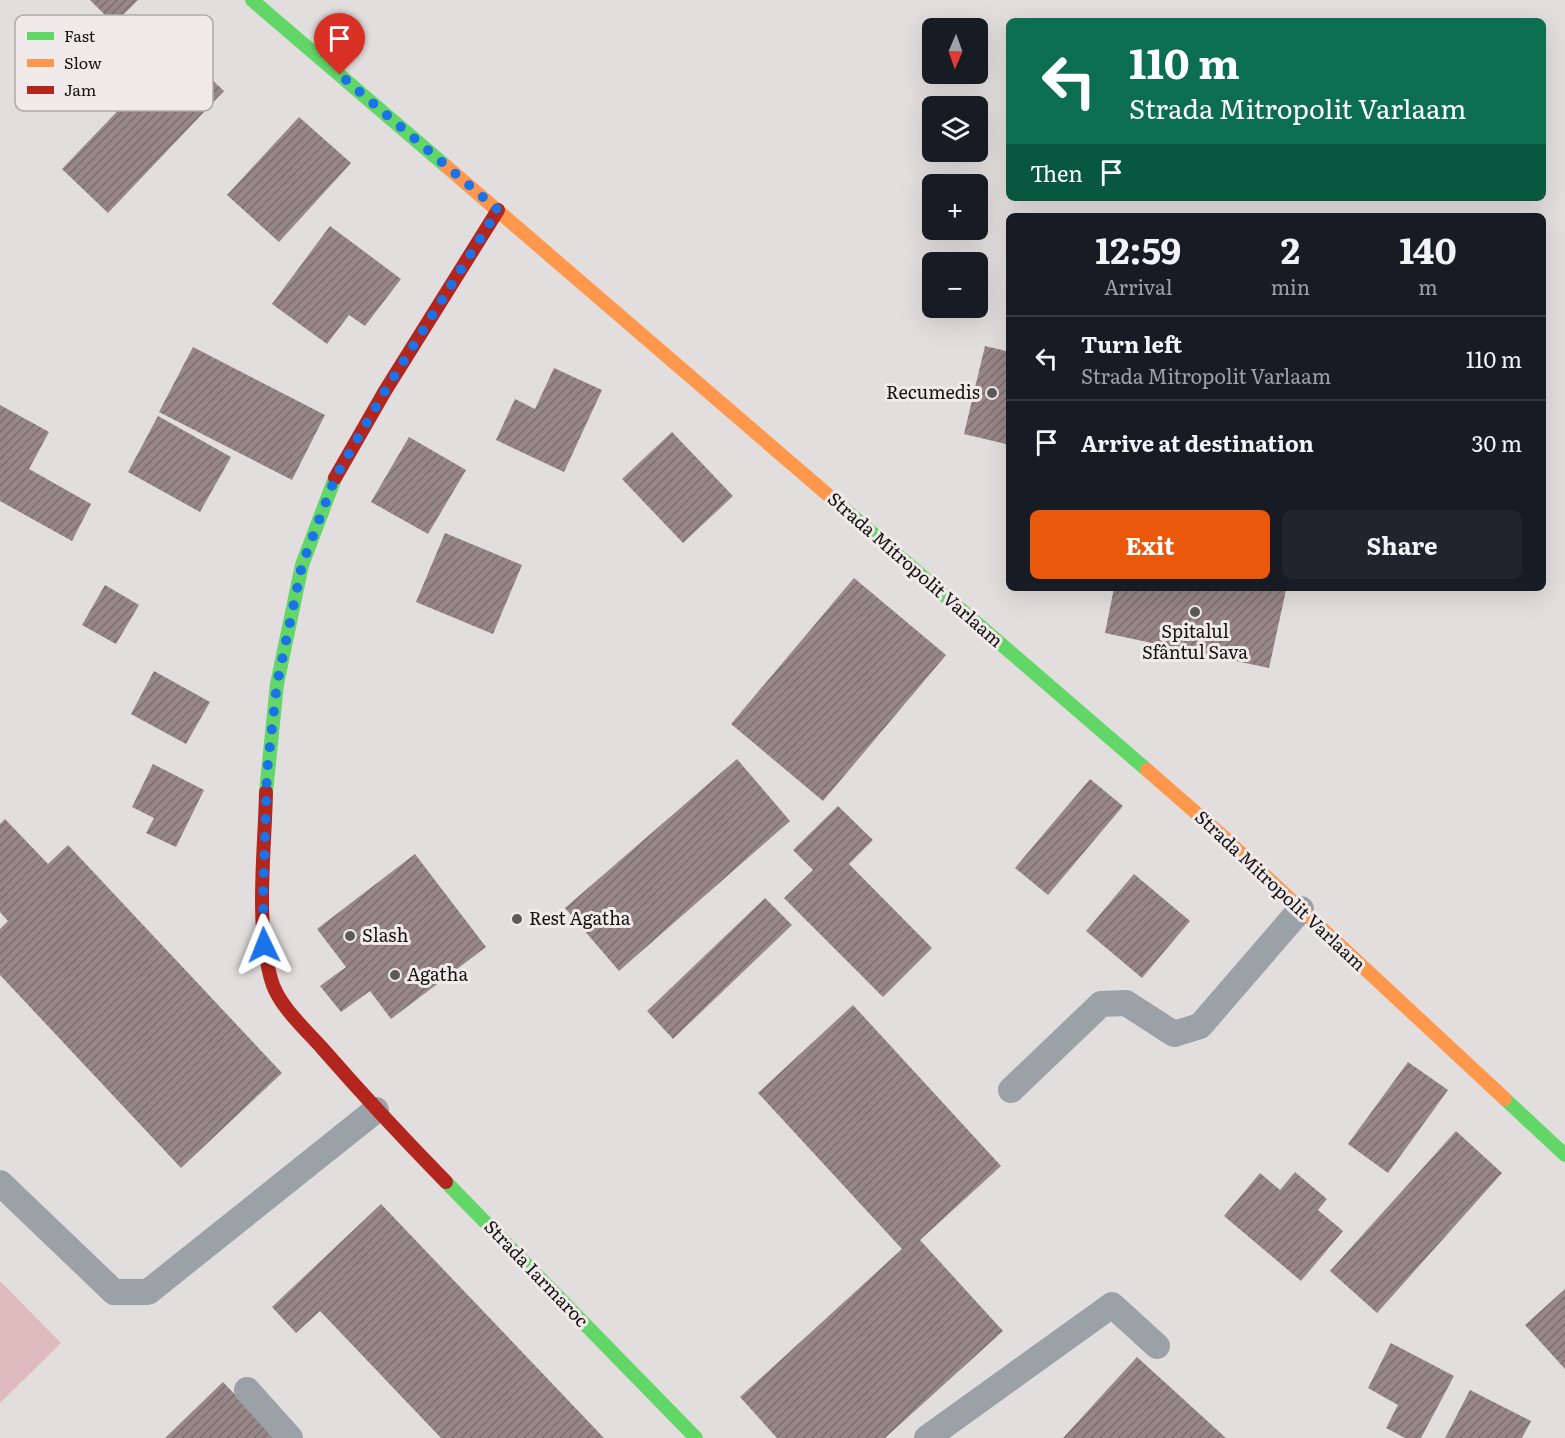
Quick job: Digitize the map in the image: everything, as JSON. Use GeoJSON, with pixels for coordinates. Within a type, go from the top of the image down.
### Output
{"type":"FeatureCollection","features":[{"type":"Feature","properties":{"kind":"street","name":"Strada Mitropolit Varlaam"},"geometry":{"type":"LineString","coordinates":[[252,0],[1218,832],[1565,1155]]}},
{"type":"Feature","properties":{"kind":"street","name":"Strada Iarmaroc"},"geometry":{"type":"LineString","coordinates":[[498,210],[385,391],[335,478],[302,565],[277,684],[267,772],[263,898],[264,945],[271,981],[288,1010],[376,1110],[696,1438]]}},
{"type":"Feature","properties":{"kind":"lane"},"geometry":{"type":"LineString","coordinates":[[1011,1090],[1101,1004],[1126,1003],[1174,1034],[1200,1026],[1302,909]]}},
{"type":"Feature","properties":{"kind":"lane"},"geometry":{"type":"LineString","coordinates":[[0,1183],[114,1292],[148,1292],[376,1110]]}},
{"type":"Feature","properties":{"kind":"lane"},"geometry":{"type":"LineString","coordinates":[[927,1438],[1112,1305],[1157,1346]]}},
{"type":"Feature","properties":{"kind":"lane"},"geometry":{"type":"LineString","coordinates":[[247,1390],[290,1438]]}},
{"type":"Feature","properties":{"kind":"shaded area"},"geometry":{"type":"Polygon","coordinates":[[[0,1281],[61,1343],[0,1403],[0,1281]]]}},
{"type":"Feature","properties":{"kind":"building"},"geometry":{"type":"Polygon","coordinates":[[[90,0],[138,0],[123,15],[105,15],[90,0]]]}},
{"type":"Feature","properties":{"kind":"building"},"geometry":{"type":"Polygon","coordinates":[[[213,81],[224,91],[213,103],[213,81]]]}},
{"type":"Feature","properties":{"kind":"building"},"geometry":{"type":"Polygon","coordinates":[[[118,111],[205,111],[108,213],[62,169],[118,111]]]}},
{"type":"Feature","properties":{"kind":"building"},"geometry":{"type":"Polygon","coordinates":[[[299,117],[351,163],[279,242],[227,195],[299,117]]]}},
{"type":"Feature","properties":{"kind":"building"},"geometry":{"type":"Polygon","coordinates":[[[330,226],[401,279],[365,326],[349,315],[327,344],[272,304],[330,226]]]}},
{"type":"Feature","properties":{"kind":"building","name":"Recumedis"},"geometry":{"type":"Polygon","coordinates":[[[985,346],[1006,351],[1006,444],[964,434],[985,346]]]}},
{"type":"Feature","properties":{"kind":"building"},"geometry":{"type":"Polygon","coordinates":[[[193,347],[325,415],[292,480],[159,412],[193,347]]]}},
{"type":"Feature","properties":{"kind":"building"},"geometry":{"type":"Polygon","coordinates":[[[554,368],[602,390],[564,472],[496,440],[515,399],[535,409],[554,368]]]}},
{"type":"Feature","properties":{"kind":"building"},"geometry":{"type":"Polygon","coordinates":[[[0,405],[49,432],[29,469],[91,504],[72,541],[0,501],[0,405]]]}},
{"type":"Feature","properties":{"kind":"building"},"geometry":{"type":"Polygon","coordinates":[[[158,416],[231,457],[200,512],[128,472],[158,416]]]}},
{"type":"Feature","properties":{"kind":"building"},"geometry":{"type":"Polygon","coordinates":[[[672,432],[733,496],[683,543],[622,479],[672,432]]]}},
{"type":"Feature","properties":{"kind":"building"},"geometry":{"type":"Polygon","coordinates":[[[409,437],[466,470],[428,534],[371,502],[409,437]]]}},
{"type":"Feature","properties":{"kind":"building"},"geometry":{"type":"Polygon","coordinates":[[[445,533],[522,565],[493,634],[416,602],[445,533]]]}},
{"type":"Feature","properties":{"kind":"building"},"geometry":{"type":"Polygon","coordinates":[[[854,578],[946,655],[823,801],[731,724],[854,578]]]}},
{"type":"Feature","properties":{"kind":"building"},"geometry":{"type":"Polygon","coordinates":[[[105,585],[139,605],[116,644],[82,625],[105,585]]]}},
{"type":"Feature","properties":{"kind":"building","name":"Spitalul Sfântul Sava"},"geometry":{"type":"Polygon","coordinates":[[[1113,591],[1286,591],[1269,668],[1105,633],[1113,591]]]}},
{"type":"Feature","properties":{"kind":"building"},"geometry":{"type":"Polygon","coordinates":[[[154,671],[210,702],[186,744],[131,714],[154,671]]]}},
{"type":"Feature","properties":{"kind":"building"},"geometry":{"type":"Polygon","coordinates":[[[737,759],[790,821],[619,971],[565,908],[737,759]]]}},
{"type":"Feature","properties":{"kind":"building"},"geometry":{"type":"Polygon","coordinates":[[[153,764],[204,790],[176,847],[146,833],[154,818],[132,807],[153,764]]]}},
{"type":"Feature","properties":{"kind":"building"},"geometry":{"type":"Polygon","coordinates":[[[1090,779],[1123,806],[1048,895],[1015,868],[1090,779]]]}},
{"type":"Feature","properties":{"kind":"building"},"geometry":{"type":"Polygon","coordinates":[[[838,806],[873,840],[849,864],[932,948],[883,997],[784,898],[813,870],[793,850],[838,806]]]}},
{"type":"Feature","properties":{"kind":"building"},"geometry":{"type":"Polygon","coordinates":[[[5,819],[48,864],[68,845],[282,1073],[181,1168],[0,975],[0,929],[8,921],[0,912],[0,824],[5,819]]]}},
{"type":"Feature","properties":{"kind":"building"},"geometry":{"type":"Polygon","coordinates":[[[415,854],[486,947],[391,1019],[370,991],[341,1012],[320,986],[346,967],[317,929],[415,854]]]}},
{"type":"Feature","properties":{"kind":"building"},"geometry":{"type":"Polygon","coordinates":[[[1134,874],[1190,921],[1142,978],[1086,931],[1134,874]]]}},
{"type":"Feature","properties":{"kind":"building"},"geometry":{"type":"Polygon","coordinates":[[[765,898],[792,925],[673,1039],[647,1011],[765,898]]]}},
{"type":"Feature","properties":{"kind":"building"},"geometry":{"type":"Polygon","coordinates":[[[853,1005],[1001,1166],[920,1240],[1003,1331],[885,1438],[777,1438],[740,1397],[902,1249],[758,1093],[853,1005]]]}},
{"type":"Feature","properties":{"kind":"building"},"geometry":{"type":"Polygon","coordinates":[[[1408,1062],[1448,1090],[1388,1173],[1348,1144],[1408,1062]]]}},
{"type":"Feature","properties":{"kind":"building"},"geometry":{"type":"Polygon","coordinates":[[[1456,1131],[1502,1173],[1377,1313],[1330,1271],[1456,1131]]]}},
{"type":"Feature","properties":{"kind":"building"},"geometry":{"type":"Polygon","coordinates":[[[1295,1172],[1327,1199],[1318,1210],[1343,1231],[1301,1281],[1224,1216],[1260,1173],[1280,1190],[1295,1172]]]}},
{"type":"Feature","properties":{"kind":"building"},"geometry":{"type":"Polygon","coordinates":[[[381,1204],[604,1438],[441,1438],[320,1311],[296,1333],[272,1307],[381,1204]]]}},
{"type":"Feature","properties":{"kind":"building"},"geometry":{"type":"Polygon","coordinates":[[[1565,1289],[1565,1369],[1525,1325],[1565,1289]]]}},
{"type":"Feature","properties":{"kind":"building"},"geometry":{"type":"Polygon","coordinates":[[[1391,1343],[1454,1376],[1421,1438],[1405,1438],[1386,1428],[1398,1405],[1368,1388],[1391,1343]]]}},
{"type":"Feature","properties":{"kind":"building"},"geometry":{"type":"Polygon","coordinates":[[[1137,1357],[1226,1438],[1063,1438],[1137,1357]]]}},
{"type":"Feature","properties":{"kind":"building"},"geometry":{"type":"Polygon","coordinates":[[[223,1382],[277,1438],[165,1438],[223,1382]]]}},
{"type":"Feature","properties":{"kind":"building"},"geometry":{"type":"Polygon","coordinates":[[[1470,1390],[1531,1421],[1522,1438],[1445,1438],[1470,1390]]]}},
{"type":"Feature","properties":{"kind":"traffic: fast"},"geometry":{"type":"LineString","coordinates":[[252,0],[447,167]]}},
{"type":"Feature","properties":{"kind":"traffic: fast"},"geometry":{"type":"LineString","coordinates":[[266,792],[277,684],[302,565],[335,478]]}},
{"type":"Feature","properties":{"kind":"traffic: fast"},"geometry":{"type":"LineString","coordinates":[[835,501],[1147,770]]}},
{"type":"Feature","properties":{"kind":"traffic: fast"},"geometry":{"type":"LineString","coordinates":[[1505,1099],[1565,1155]]}},
{"type":"Feature","properties":{"kind":"traffic: fast"},"geometry":{"type":"LineString","coordinates":[[446,1182],[696,1438]]}},
{"type":"Feature","properties":{"kind":"traffic: slow"},"geometry":{"type":"LineString","coordinates":[[447,167],[835,501]]}},
{"type":"Feature","properties":{"kind":"traffic: slow"},"geometry":{"type":"LineString","coordinates":[[1147,770],[1218,832],[1505,1099]]}},
{"type":"Feature","properties":{"kind":"traffic: jam"},"geometry":{"type":"LineString","coordinates":[[335,478],[385,391],[498,210]]}},
{"type":"Feature","properties":{"kind":"traffic: jam"},"geometry":{"type":"LineString","coordinates":[[266,792],[262,910],[266,957],[274,988],[285,1007],[300,1024],[446,1182]]}},
{"type":"Feature","properties":{"kind":"place","name":"Recumedis"},"geometry":{"type":"Point","coordinates":[992,393]}},
{"type":"Feature","properties":{"kind":"place","name":"Spitalul Sfântul Sava"},"geometry":{"type":"Point","coordinates":[1195,612]}},
{"type":"Feature","properties":{"kind":"place","name":"Rest Agatha"},"geometry":{"type":"Point","coordinates":[517,919]}},
{"type":"Feature","properties":{"kind":"place","name":"Slash"},"geometry":{"type":"Point","coordinates":[350,936]}},
{"type":"Feature","properties":{"kind":"place","name":"Agatha"},"geometry":{"type":"Point","coordinates":[395,975]}},
{"type":"Feature","properties":{"kind":"route"},"geometry":{"type":"LineString","coordinates":[[264,945],[263,898],[267,772],[277,684],[302,565],[335,478],[385,391],[498,210],[340,75]]}}]}
